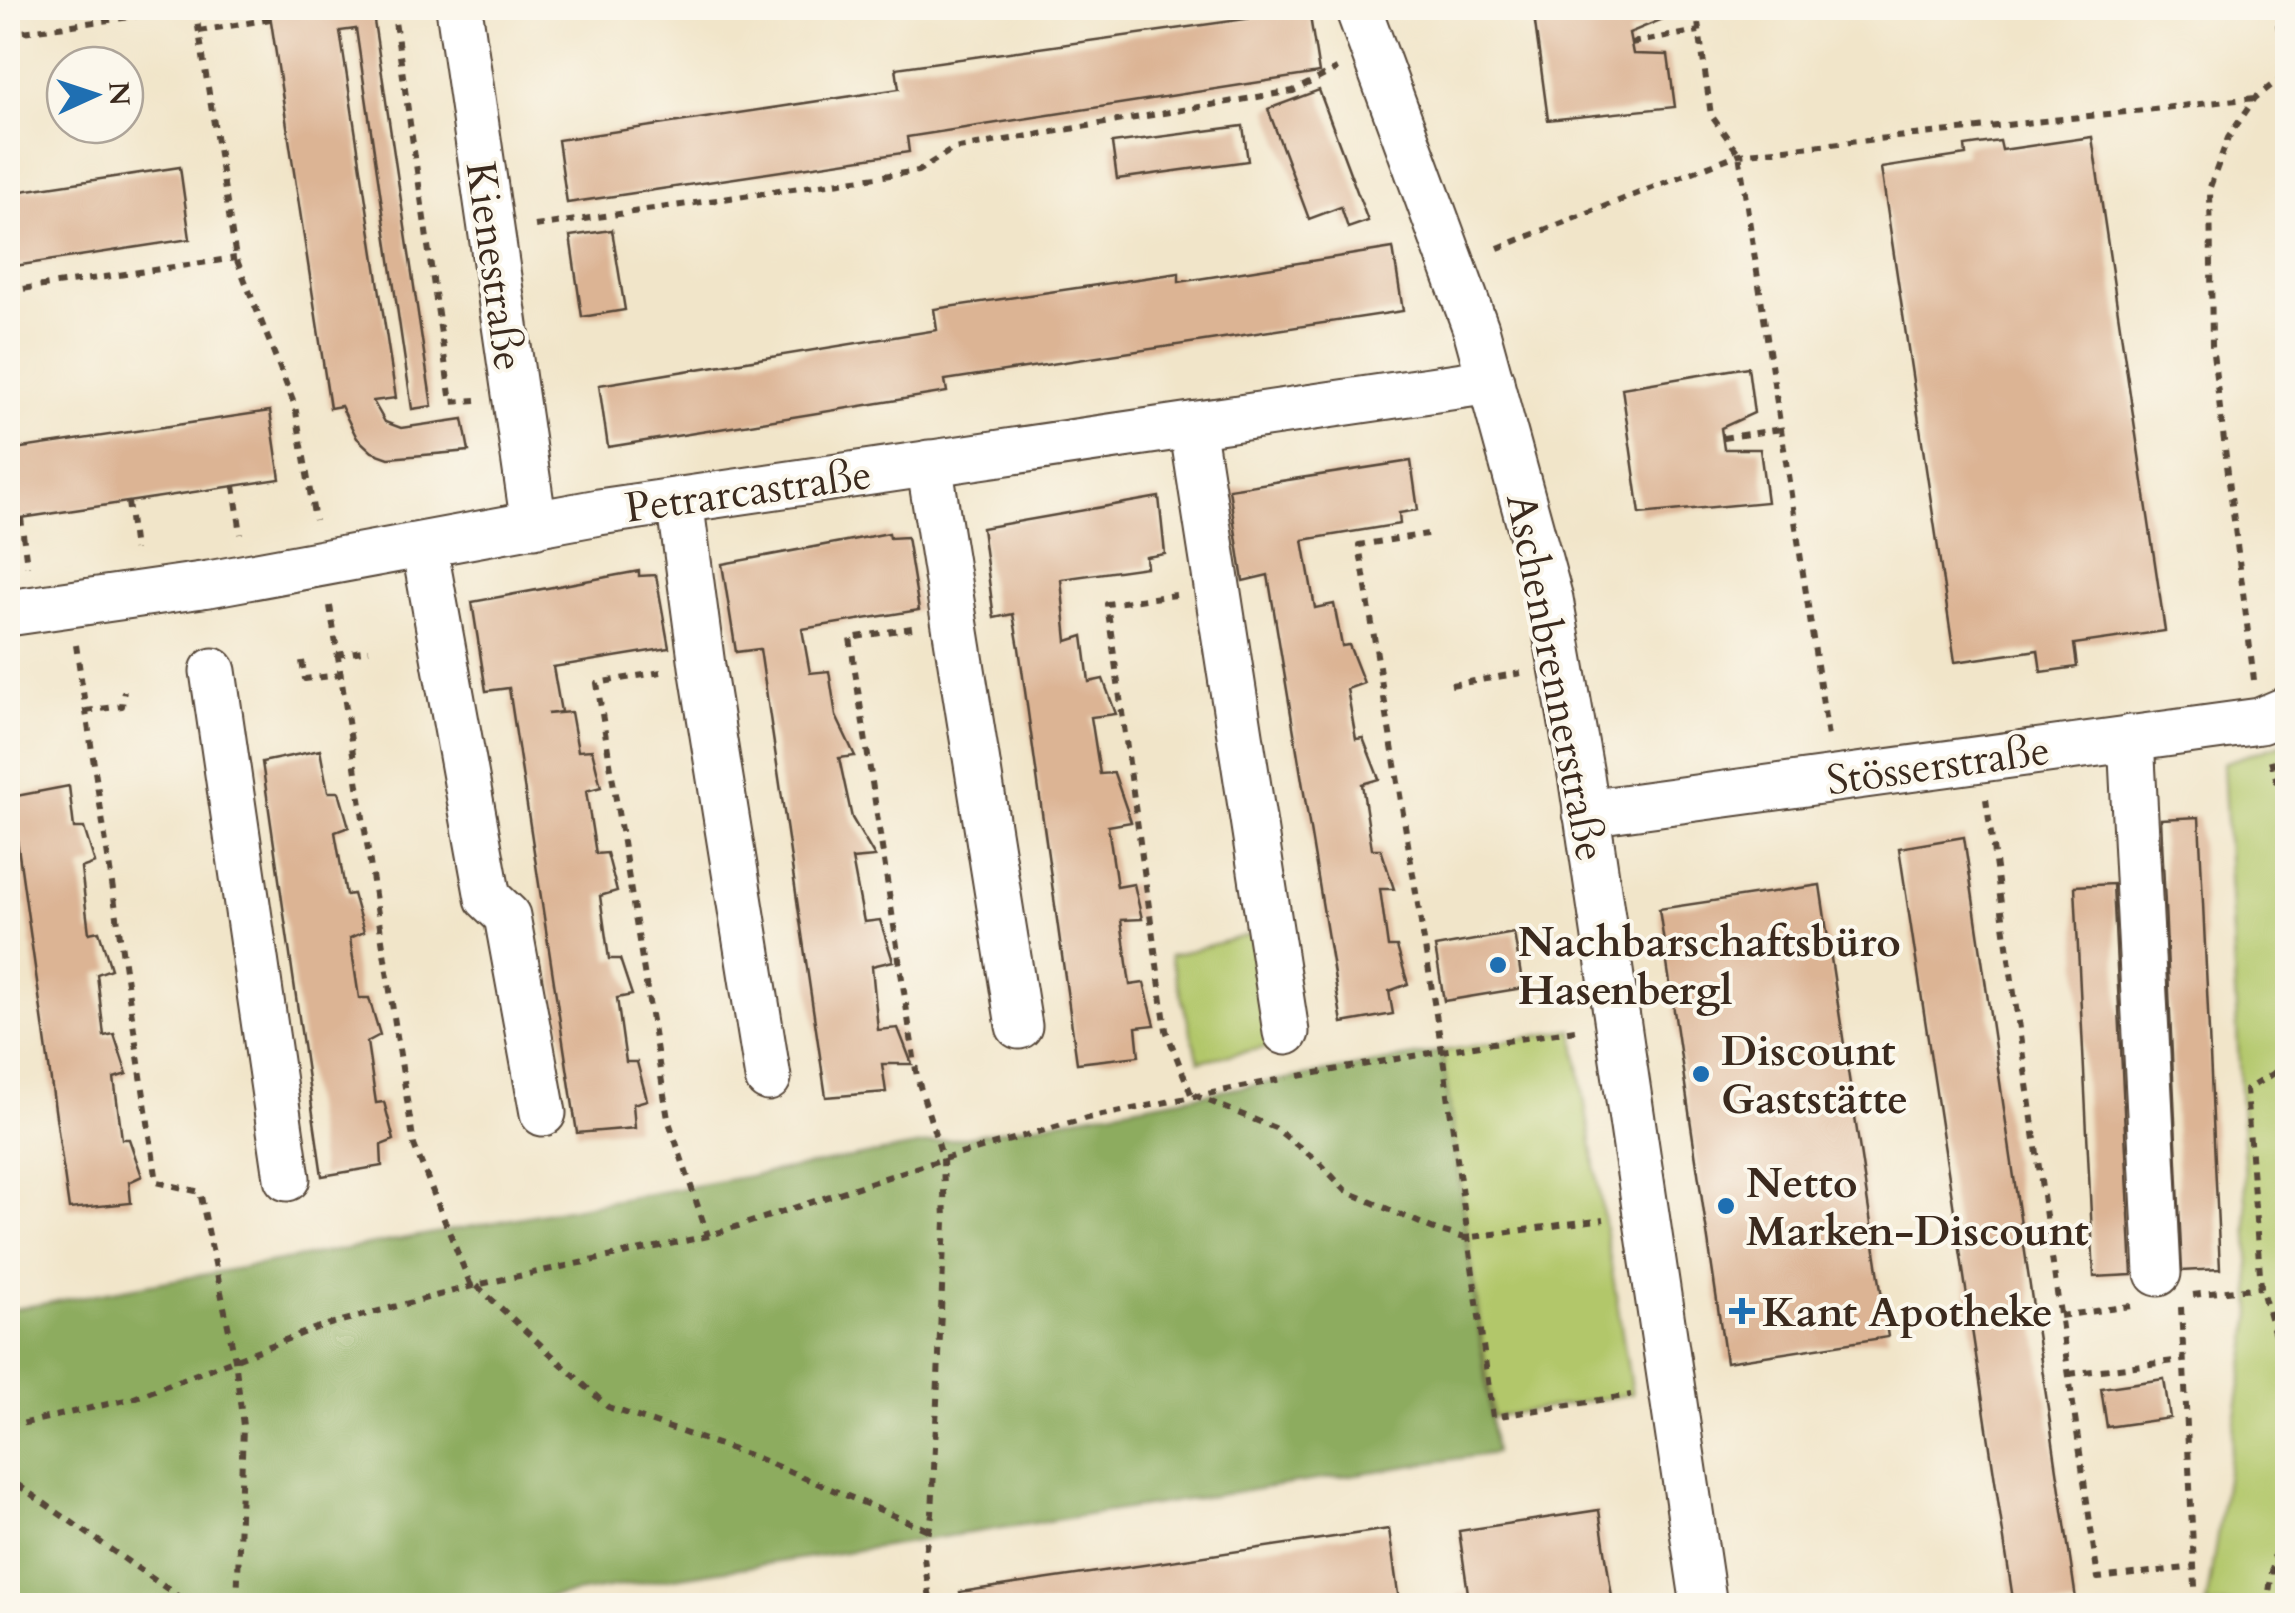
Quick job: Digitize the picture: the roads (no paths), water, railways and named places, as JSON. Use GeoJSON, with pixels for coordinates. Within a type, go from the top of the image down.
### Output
{"type":"FeatureCollection","features":[{"type":"Feature","properties":{"kind":"street","name":"Kienestraße"},"geometry":{"type":"LineString","coordinates":[[459,8],[534,525]]}},
{"type":"Feature","properties":{"kind":"street","name":"Aschenbrennerstraße"},"geometry":{"type":"LineString","coordinates":[[1358,8],[1383,67],[1491,381],[1550,600],[1586,813],[1704,1606]]}},
{"type":"Feature","properties":{"kind":"street","name":"Petrarcastraße"},"geometry":{"type":"LineString","coordinates":[[8,613],[680,500],[1491,381]]}},
{"type":"Feature","properties":{"kind":"street"},"geometry":{"type":"LineString","coordinates":[[1192,425],[1286,1032]]}},
{"type":"Feature","properties":{"kind":"street"},"geometry":{"type":"LineString","coordinates":[[929,464],[1018,1026]]}},
{"type":"Feature","properties":{"kind":"street"},"geometry":{"type":"LineString","coordinates":[[680,500],[702,666],[768,1078]]}},
{"type":"Feature","properties":{"kind":"street"},"geometry":{"type":"LineString","coordinates":[[424,546],[488,898],[507,916],[542,1113]]}},
{"type":"Feature","properties":{"kind":"street"},"geometry":{"type":"LineString","coordinates":[[213,671],[287,1178]]}},
{"type":"Feature","properties":{"kind":"street","name":"Stösserstraße"},"geometry":{"type":"LineString","coordinates":[[1586,813],[2274,715]]}},
{"type":"Feature","properties":{"kind":"street"},"geometry":{"type":"LineString","coordinates":[[2130,738],[2158,1273]]}},
{"type":"Feature","properties":{"kind":"place","name":"Nachbarschaftsbüro Hasenbergl"},"geometry":{"type":"Point","coordinates":[1498,965]}},
{"type":"Feature","properties":{"kind":"place","name":"Discount Gaststätte"},"geometry":{"type":"Point","coordinates":[1701,1074]}},
{"type":"Feature","properties":{"kind":"place","name":"Netto Marken-Discount"},"geometry":{"type":"Point","coordinates":[1726,1206]}},
{"type":"Feature","properties":{"kind":"place","name":"Kant Apotheke"},"geometry":{"type":"Point","coordinates":[1742,1311]}}]}
